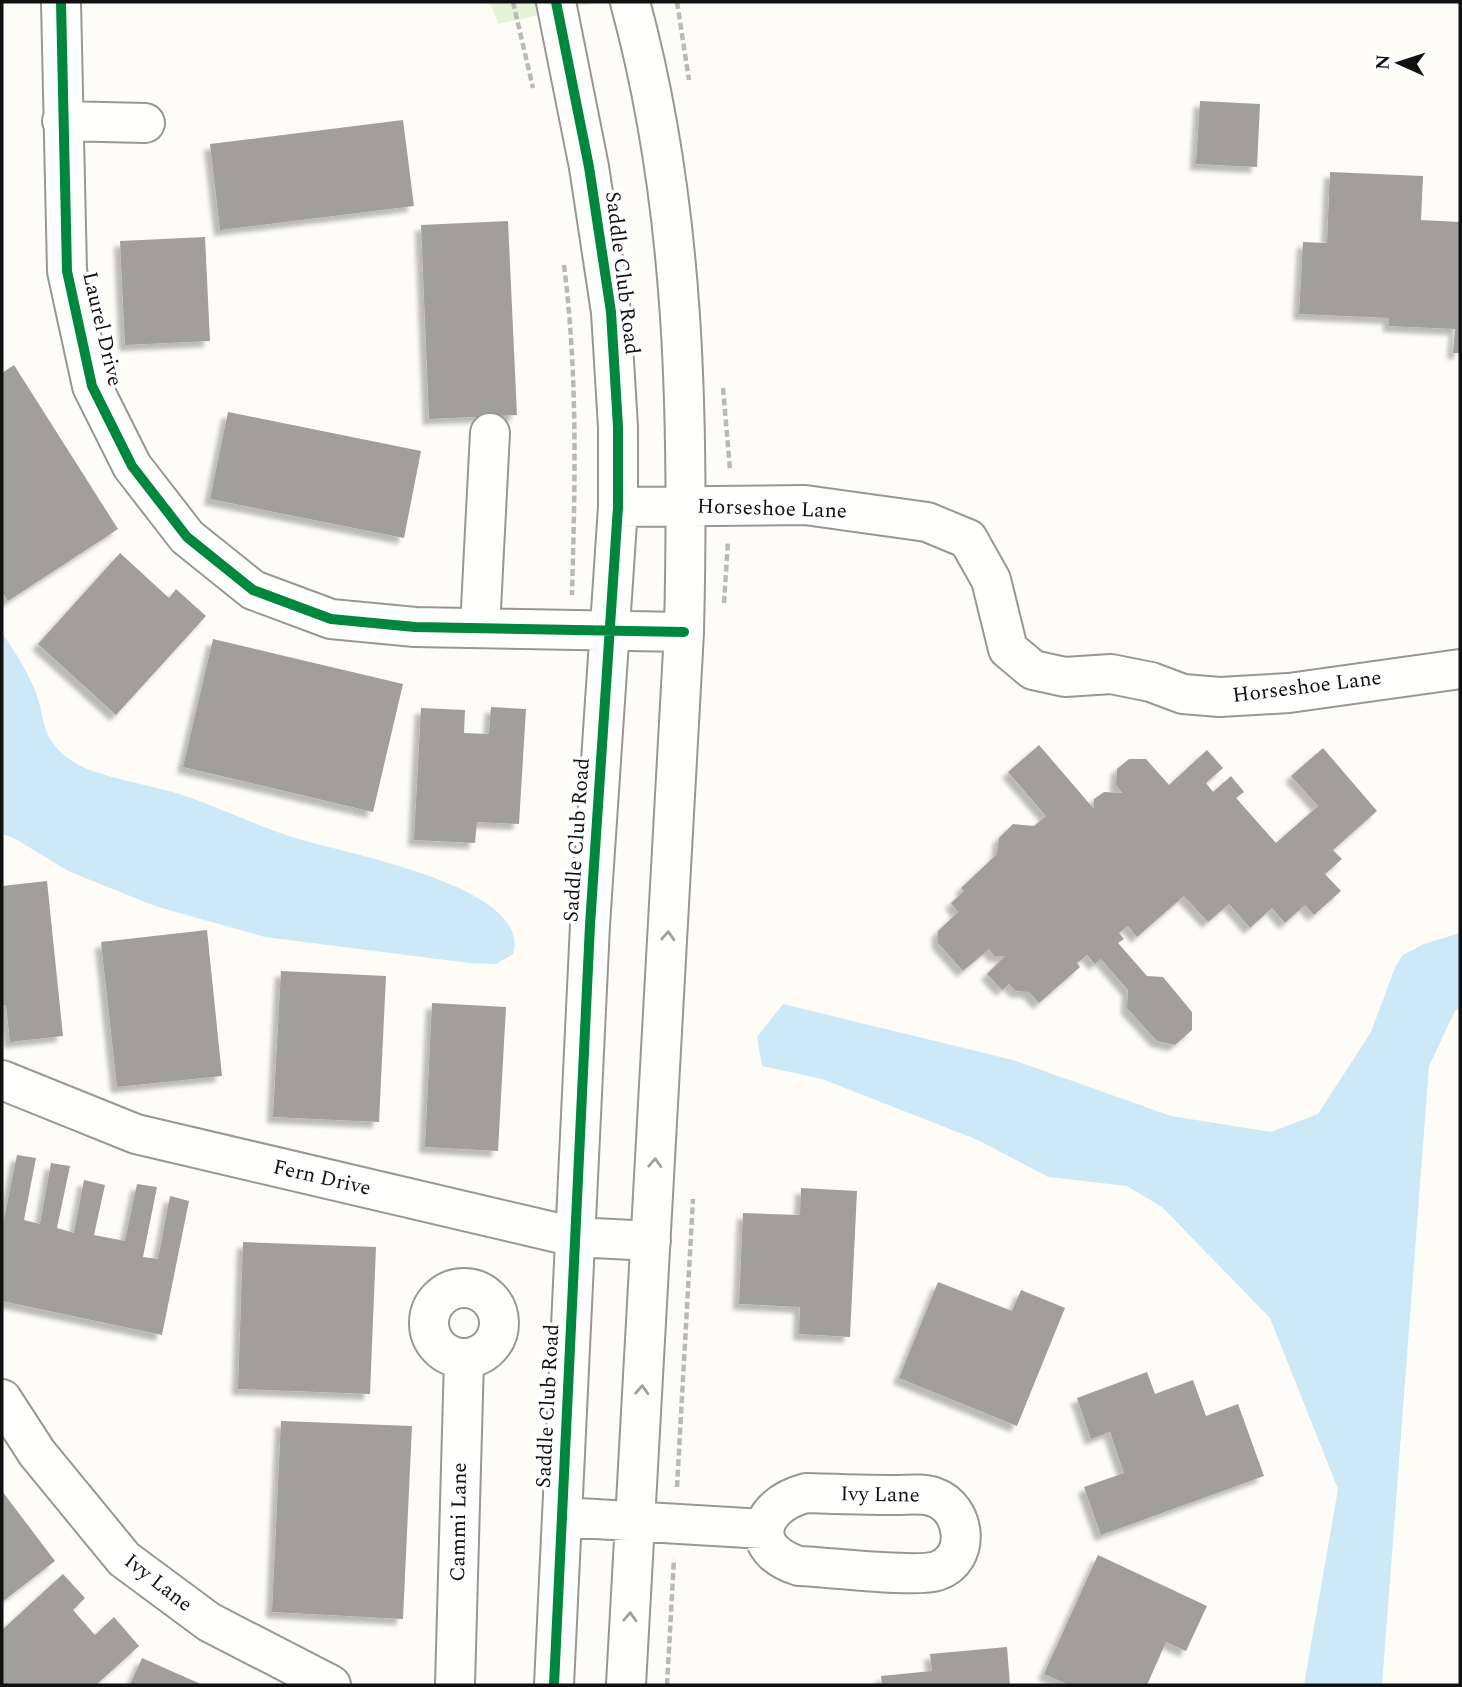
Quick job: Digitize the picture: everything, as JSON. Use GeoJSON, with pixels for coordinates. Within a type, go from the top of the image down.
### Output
{"type":"FeatureCollection","features":[{"type":"Feature","properties":{"kind":"street","name":"Laurel Drive"},"geometry":{"type":"LineString","coordinates":[[61,2],[67,271],[92,386],[132,466],[187,537],[253,590],[331,619],[415,627],[684,632]]}},
{"type":"Feature","properties":{"kind":"street","name":"Saddle Club Road"},"geometry":{"type":"LineString","coordinates":[[554,1685],[590,925],[618,506],[618,427],[611,312],[589,167],[556,2]]}},
{"type":"Feature","properties":{"kind":"street"},"geometry":{"type":"LineString","coordinates":[[626,1685],[684,632],[687,506],[685,376],[677,265],[662,149],[630,2]]}},
{"type":"Feature","properties":{"kind":"street"},"geometry":{"type":"LineString","coordinates":[[62,121],[145,124]]}},
{"type":"Feature","properties":{"kind":"street"},"geometry":{"type":"LineString","coordinates":[[480,628],[490,433]]}},
{"type":"Feature","properties":{"kind":"street","name":"Horseshoe Lane"},"geometry":{"type":"LineString","coordinates":[[618,506],[805,506],[927,522],[968,539],[991,580],[1008,649],[1033,670],[1065,677],[1111,674],[1151,682],[1183,694],[1220,697],[1289,693],[1460,669]]}},
{"type":"Feature","properties":{"kind":"street","name":"Fern Drive"},"geometry":{"type":"LineString","coordinates":[[2,1080],[136,1134],[575,1237],[651,1241]]}},
{"type":"Feature","properties":{"kind":"street","name":"Cammi Lane"},"geometry":{"type":"LineString","coordinates":[[455,1685],[464,1359]]}},
{"type":"Feature","properties":{"kind":"street","name":"Ivy Lane"},"geometry":{"type":"LineString","coordinates":[[2,1399],[37,1453],[124,1559],[209,1622],[331,1685]]}},
{"type":"Feature","properties":{"kind":"street"},"geometry":{"type":"LineString","coordinates":[[562,1517],[764,1529]]}},
{"type":"Feature","properties":{"kind":"path"},"geometry":{"type":"LineString","coordinates":[[513,2],[534,97]]}},
{"type":"Feature","properties":{"kind":"path"},"geometry":{"type":"LineString","coordinates":[[562,252],[570,318],[577,440],[571,629]]}},
{"type":"Feature","properties":{"kind":"green space"},"geometry":{"type":"Polygon","coordinates":[[[490,2],[598,2],[498,24],[490,2]]]}},
{"type":"Feature","properties":{"kind":"water"},"geometry":{"type":"Polygon","coordinates":[[[2,633],[31,681],[50,739],[77,764],[113,777],[179,794],[289,836],[385,862],[463,890],[493,908],[511,929],[513,954],[496,964],[469,963],[265,937],[155,906],[68,871],[14,838],[2,834],[2,633]]]}},
{"type":"Feature","properties":{"kind":"water"},"geometry":{"type":"Polygon","coordinates":[[[1460,933],[1460,1009],[1455,1011],[1429,1066],[1382,1685],[1304,1685],[1338,1489],[1270,1318],[1162,1207],[1127,1186],[1048,1177],[978,1140],[822,1079],[762,1066],[757,1037],[783,1004],[1013,1060],[1171,1116],[1271,1132],[1318,1114],[1371,1032],[1396,965],[1403,955],[1424,944],[1460,933]]]}},
{"type":"Feature","properties":{"kind":"building"},"geometry":{"type":"Polygon","coordinates":[[[1200,101],[1260,104],[1257,167],[1196,164],[1200,101]]]}},
{"type":"Feature","properties":{"kind":"building"},"geometry":{"type":"Polygon","coordinates":[[[403,120],[414,206],[220,230],[210,144],[403,120]]]}},
{"type":"Feature","properties":{"kind":"building"},"geometry":{"type":"Polygon","coordinates":[[[1330,172],[1423,176],[1421,220],[1460,222],[1460,353],[1453,353],[1455,329],[1389,326],[1389,318],[1299,314],[1303,242],[1327,243],[1330,172]]]}},
{"type":"Feature","properties":{"kind":"building"},"geometry":{"type":"Polygon","coordinates":[[[508,221],[517,415],[429,419],[421,225],[508,221]]]}},
{"type":"Feature","properties":{"kind":"building"},"geometry":{"type":"Polygon","coordinates":[[[205,237],[210,341],[125,345],[120,241],[205,237]]]}},
{"type":"Feature","properties":{"kind":"building"},"geometry":{"type":"Polygon","coordinates":[[[14,365],[118,529],[8,601],[2,592],[2,373],[14,365]]]}},
{"type":"Feature","properties":{"kind":"building"},"geometry":{"type":"Polygon","coordinates":[[[228,412],[421,451],[404,538],[210,499],[228,412]]]}},
{"type":"Feature","properties":{"kind":"building"},"geometry":{"type":"Polygon","coordinates":[[[120,553],[169,598],[176,589],[206,616],[116,715],[38,644],[120,553]]]}},
{"type":"Feature","properties":{"kind":"building"},"geometry":{"type":"Polygon","coordinates":[[[213,639],[403,684],[373,812],[183,767],[213,639]]]}},
{"type":"Feature","properties":{"kind":"building"},"geometry":{"type":"Polygon","coordinates":[[[491,707],[526,709],[519,824],[477,822],[475,843],[414,840],[421,708],[465,710],[464,733],[489,734],[491,707]]]}},
{"type":"Feature","properties":{"kind":"building"},"geometry":{"type":"Polygon","coordinates":[[[1039,745],[1094,809],[1094,799],[1104,792],[1122,793],[1116,785],[1117,769],[1129,759],[1146,759],[1169,785],[1207,750],[1223,768],[1206,783],[1213,792],[1231,776],[1244,792],[1236,798],[1276,843],[1318,806],[1291,776],[1323,748],[1377,811],[1333,850],[1342,859],[1325,874],[1341,891],[1314,915],[1305,905],[1285,923],[1272,908],[1250,928],[1229,904],[1208,922],[1184,896],[1137,937],[1128,926],[1119,933],[1124,939],[1118,943],[1147,976],[1163,977],[1192,1012],[1192,1030],[1175,1045],[1157,1041],[1127,1008],[1128,990],[1101,959],[1095,964],[1087,955],[1077,963],[1080,967],[1039,1003],[1029,992],[1016,991],[1009,984],[1002,990],[987,974],[1005,956],[994,956],[989,949],[963,971],[938,943],[938,931],[958,912],[951,903],[964,891],[961,888],[997,854],[999,838],[1013,824],[1034,826],[1046,816],[1008,772],[1039,745]]]}},
{"type":"Feature","properties":{"kind":"building"},"geometry":{"type":"Polygon","coordinates":[[[47,881],[63,1036],[10,1042],[6,1005],[2,1005],[2,886],[47,881]]]}},
{"type":"Feature","properties":{"kind":"building"},"geometry":{"type":"Polygon","coordinates":[[[207,930],[222,1076],[117,1087],[101,942],[207,930]]]}},
{"type":"Feature","properties":{"kind":"building"},"geometry":{"type":"Polygon","coordinates":[[[281,971],[386,976],[379,1122],[273,1117],[281,971]]]}},
{"type":"Feature","properties":{"kind":"building"},"geometry":{"type":"Polygon","coordinates":[[[432,1003],[506,1007],[498,1151],[425,1147],[432,1003]]]}},
{"type":"Feature","properties":{"kind":"building"},"geometry":{"type":"Polygon","coordinates":[[[17,1155],[36,1158],[24,1220],[40,1224],[51,1163],[70,1166],[57,1228],[74,1233],[84,1180],[105,1185],[94,1235],[125,1241],[137,1184],[157,1187],[143,1257],[158,1259],[170,1196],[189,1201],[162,1335],[2,1301],[2,1229],[17,1155]]]}},
{"type":"Feature","properties":{"kind":"building"},"geometry":{"type":"Polygon","coordinates":[[[801,1188],[857,1191],[850,1337],[799,1334],[800,1307],[739,1304],[743,1213],[800,1215],[801,1188]]]}},
{"type":"Feature","properties":{"kind":"building"},"geometry":{"type":"Polygon","coordinates":[[[243,1242],[376,1247],[370,1394],[238,1389],[243,1242]]]}},
{"type":"Feature","properties":{"kind":"building"},"geometry":{"type":"Polygon","coordinates":[[[938,1282],[1012,1311],[1021,1290],[1065,1308],[1017,1426],[899,1378],[938,1282]]]}},
{"type":"Feature","properties":{"kind":"building"},"geometry":{"type":"Polygon","coordinates":[[[1147,1372],[1155,1394],[1193,1380],[1206,1416],[1238,1404],[1264,1476],[1101,1535],[1084,1487],[1124,1473],[1110,1432],[1091,1439],[1077,1398],[1147,1372]]]}},
{"type":"Feature","properties":{"kind":"building"},"geometry":{"type":"Polygon","coordinates":[[[281,1421],[412,1426],[403,1619],[272,1612],[281,1421]]]}},
{"type":"Feature","properties":{"kind":"building"},"geometry":{"type":"Polygon","coordinates":[[[2,1491],[55,1561],[2,1602],[2,1491]]]}},
{"type":"Feature","properties":{"kind":"building"},"geometry":{"type":"Polygon","coordinates":[[[1098,1555],[1207,1606],[1186,1651],[1166,1642],[1147,1685],[1069,1685],[1044,1674],[1098,1555]]]}},
{"type":"Feature","properties":{"kind":"building"},"geometry":{"type":"Polygon","coordinates":[[[63,1574],[85,1598],[73,1610],[95,1635],[114,1617],[139,1646],[96,1685],[2,1685],[2,1630],[63,1574]]]}},
{"type":"Feature","properties":{"kind":"building"},"geometry":{"type":"Polygon","coordinates":[[[1007,1647],[1010,1685],[882,1685],[881,1676],[932,1671],[930,1654],[1007,1647]]]}},
{"type":"Feature","properties":{"kind":"building"},"geometry":{"type":"Polygon","coordinates":[[[142,1658],[203,1685],[130,1685],[142,1658]]]}},
{"type":"Feature","properties":{"kind":"cycle path"},"geometry":{"type":"LineString","coordinates":[[61,2],[67,271],[92,386],[132,466],[187,537],[253,590],[331,619],[415,627],[684,632]]}},
{"type":"Feature","properties":{"kind":"cycle path"},"geometry":{"type":"LineString","coordinates":[[554,1685],[590,925],[618,507],[618,427],[611,312],[589,167],[556,2]]}}]}
